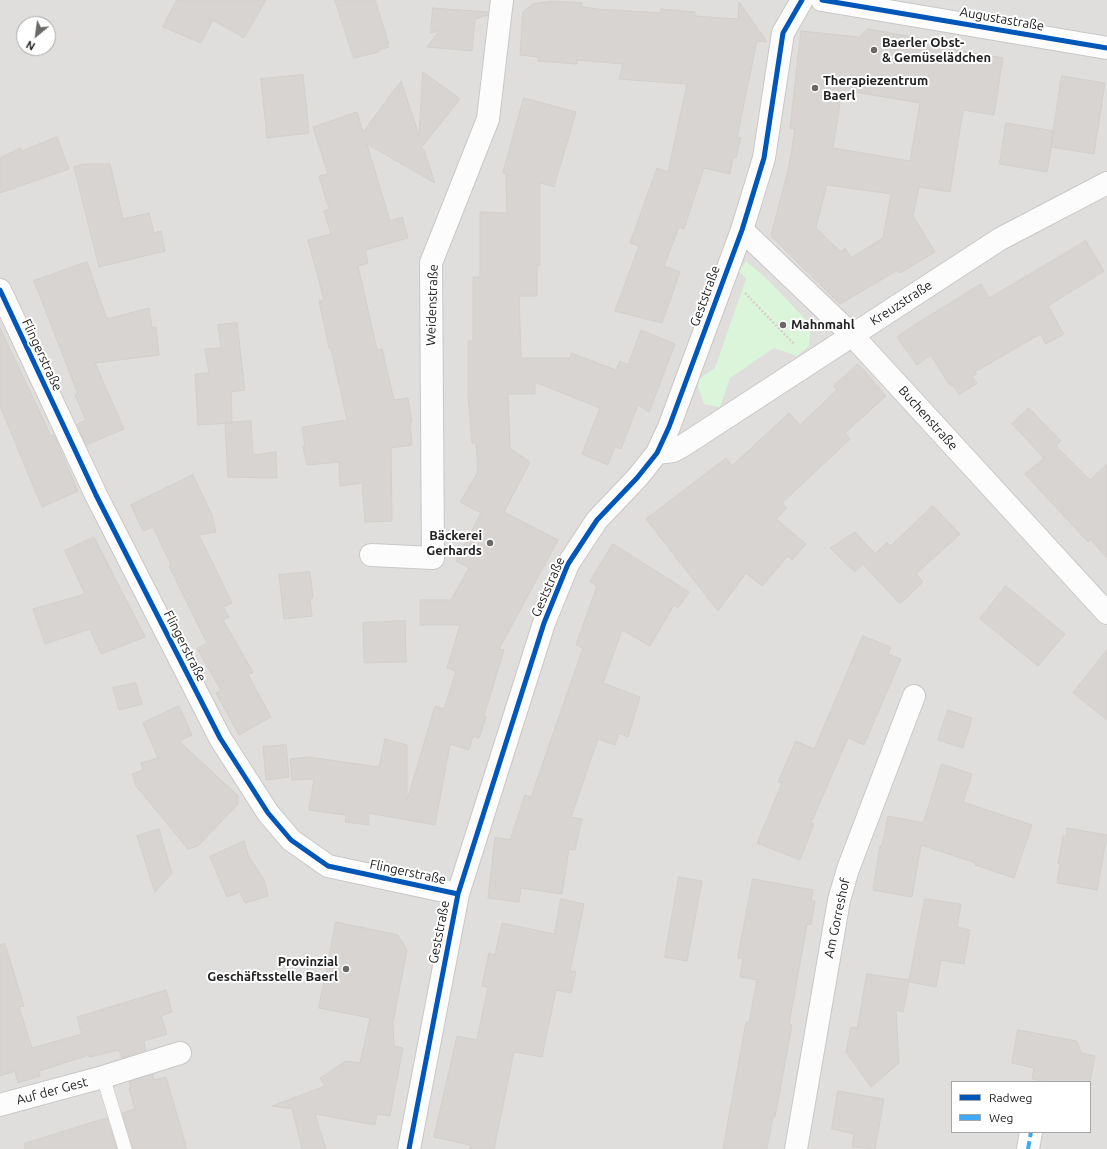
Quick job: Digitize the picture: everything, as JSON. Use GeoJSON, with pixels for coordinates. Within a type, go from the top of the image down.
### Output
{"type":"FeatureCollection","features":[{"type":"Feature","properties":{"kind":"street","name":"Weidenstraße"},"geometry":{"type":"LineString","coordinates":[[371,555],[433,558],[431,263],[488,119],[502,0]]}},
{"type":"Feature","properties":{"kind":"street","name":"Geststraße"},"geometry":{"type":"LineString","coordinates":[[408,1149],[458,894],[544,623],[568,564],[597,520],[637,478],[657,453],[669,427],[742,230],[764,158],[783,33],[802,0]]}},
{"type":"Feature","properties":{"kind":"street","name":"Augustastraße"},"geometry":{"type":"LineString","coordinates":[[822,0],[1107,48]]}},
{"type":"Feature","properties":{"kind":"street","name":"Kreuzstraße"},"geometry":{"type":"LineString","coordinates":[[657,453],[673,451],[684,445],[1000,239],[1107,183]]}},
{"type":"Feature","properties":{"kind":"street","name":"Buchenstraße"},"geometry":{"type":"LineString","coordinates":[[742,230],[852,335],[1107,613]]}},
{"type":"Feature","properties":{"kind":"street","name":"Flingerstraße"},"geometry":{"type":"LineString","coordinates":[[0,290],[96,495],[220,738],[268,813],[291,840],[328,866],[458,894]]}},
{"type":"Feature","properties":{"kind":"street","name":"Am Gorreshof"},"geometry":{"type":"LineString","coordinates":[[796,1149],[839,900],[848,869],[914,696]]}},
{"type":"Feature","properties":{"kind":"street","name":"Auf der Gest"},"geometry":{"type":"LineString","coordinates":[[0,1105],[180,1053]]}},
{"type":"Feature","properties":{"kind":"street"},"geometry":{"type":"LineString","coordinates":[[1028,1149],[1031,1133]]}},
{"type":"Feature","properties":{"kind":"lane","name":"Auf der Gest"},"geometry":{"type":"LineString","coordinates":[[103,1076],[126,1149]]}},
{"type":"Feature","properties":{"kind":"path"},"geometry":{"type":"LineString","coordinates":[[726,272],[811,362]]}},
{"type":"Feature","properties":{"kind":"shaded area"},"geometry":{"type":"Polygon","coordinates":[[[0,0],[1107,0],[1107,1149],[0,1149],[0,0]]]}},
{"type":"Feature","properties":{"kind":"shaded area"},"geometry":{"type":"Polygon","coordinates":[[[930,0],[1020,15],[1019,23],[929,7],[930,0]]]}},
{"type":"Feature","properties":{"kind":"green space"},"geometry":{"type":"Polygon","coordinates":[[[746,261],[768,280],[811,325],[809,346],[797,356],[774,348],[730,378],[720,407],[704,404],[698,387],[699,379],[715,368],[746,279],[739,271],[746,261]]]}},
{"type":"Feature","properties":{"kind":"building"},"geometry":{"type":"Polygon","coordinates":[[[177,0],[266,0],[244,38],[213,20],[201,43],[163,27],[177,0]]]}},
{"type":"Feature","properties":{"kind":"building"},"geometry":{"type":"Polygon","coordinates":[[[335,0],[375,0],[389,44],[385,44],[389,47],[379,50],[379,52],[354,58],[335,0]]]}},
{"type":"Feature","properties":{"kind":"building"},"geometry":{"type":"Polygon","coordinates":[[[553,1],[582,3],[582,7],[597,9],[661,13],[661,9],[695,12],[695,16],[738,19],[739,2],[767,42],[757,41],[737,137],[741,138],[736,158],[733,157],[730,174],[704,168],[684,229],[679,227],[664,266],[680,272],[662,323],[615,311],[639,246],[630,243],[657,168],[668,172],[687,84],[619,79],[623,64],[577,60],[577,64],[538,61],[538,57],[520,55],[523,12],[533,4],[553,1]]]}},
{"type":"Feature","properties":{"kind":"building"},"geometry":{"type":"Polygon","coordinates":[[[433,8],[488,12],[488,15],[475,19],[472,51],[427,47],[440,30],[431,33],[433,8]]]}},
{"type":"Feature","properties":{"kind":"building"},"geometry":{"type":"Polygon","coordinates":[[[868,29],[941,42],[940,47],[1003,58],[994,115],[963,110],[950,192],[919,187],[913,216],[935,252],[900,273],[898,270],[840,304],[771,236],[789,166],[795,129],[790,128],[801,31],[859,37],[868,29]],[[854,92],[853,98],[841,97],[833,148],[910,161],[920,103],[854,92]],[[827,185],[816,228],[841,252],[845,248],[851,258],[883,238],[891,194],[827,185]]]}},
{"type":"Feature","properties":{"kind":"building"},"geometry":{"type":"Polygon","coordinates":[[[423,72],[460,99],[421,148],[424,150],[435,183],[367,144],[390,221],[402,217],[408,238],[365,250],[368,263],[358,266],[377,350],[382,349],[394,400],[408,398],[412,422],[410,422],[412,445],[391,448],[392,521],[365,522],[362,483],[340,486],[339,462],[307,465],[303,446],[305,446],[302,427],[347,420],[319,301],[324,300],[308,240],[331,234],[324,211],[329,209],[319,176],[328,174],[313,127],[357,112],[363,132],[401,81],[419,135],[423,72]]]}},
{"type":"Feature","properties":{"kind":"building"},"geometry":{"type":"Polygon","coordinates":[[[303,75],[309,133],[267,138],[261,79],[303,75]]]}},
{"type":"Feature","properties":{"kind":"building"},"geometry":{"type":"Polygon","coordinates":[[[1062,76],[1105,83],[1094,154],[1051,147],[1062,76]]]}},
{"type":"Feature","properties":{"kind":"building"},"geometry":{"type":"Polygon","coordinates":[[[524,98],[576,112],[554,187],[540,183],[540,265],[537,265],[537,296],[519,296],[521,358],[570,358],[571,353],[616,370],[620,361],[628,365],[641,330],[675,344],[649,412],[638,405],[621,449],[615,446],[608,465],[582,454],[600,408],[535,382],[535,394],[508,394],[510,448],[530,462],[504,512],[558,540],[499,649],[504,650],[484,716],[486,717],[479,738],[473,736],[469,750],[450,744],[435,825],[368,813],[369,825],[345,822],[346,815],[309,810],[314,779],[292,780],[290,759],[309,757],[379,767],[385,739],[407,745],[407,801],[435,706],[444,709],[456,671],[447,668],[460,625],[420,625],[420,600],[451,600],[469,568],[456,561],[481,513],[460,502],[478,472],[476,443],[472,443],[468,395],[468,341],[473,341],[473,277],[480,277],[480,212],[507,213],[506,174],[503,173],[524,98]]]}},
{"type":"Feature","properties":{"kind":"building"},"geometry":{"type":"Polygon","coordinates":[[[1006,123],[1054,131],[1047,172],[1000,164],[1006,123]]]}},
{"type":"Feature","properties":{"kind":"building"},"geometry":{"type":"Polygon","coordinates":[[[57,137],[69,169],[0,193],[0,158],[20,148],[21,151],[57,137]]]}},
{"type":"Feature","properties":{"kind":"building"},"geometry":{"type":"Polygon","coordinates":[[[84,164],[110,164],[123,219],[149,213],[154,233],[161,231],[165,251],[99,267],[74,167],[84,164]]]}},
{"type":"Feature","properties":{"kind":"building"},"geometry":{"type":"Polygon","coordinates":[[[1086,241],[1104,271],[1048,306],[1064,334],[1046,344],[1040,334],[975,372],[977,374],[972,376],[977,383],[959,395],[953,385],[950,386],[931,355],[917,365],[897,337],[981,284],[989,298],[1086,241]]]}},
{"type":"Feature","properties":{"kind":"building"},"geometry":{"type":"Polygon","coordinates":[[[87,262],[107,319],[149,308],[152,328],[156,327],[159,355],[95,363],[124,429],[86,445],[77,424],[86,420],[75,395],[78,394],[34,281],[87,262]]]}},
{"type":"Feature","properties":{"kind":"building"},"geometry":{"type":"Polygon","coordinates":[[[237,323],[245,390],[231,392],[232,423],[198,425],[195,374],[209,373],[205,349],[221,348],[218,325],[237,323]]]}},
{"type":"Feature","properties":{"kind":"building"},"geometry":{"type":"Polygon","coordinates":[[[0,328],[51,436],[54,435],[78,491],[42,507],[0,406],[0,328]]]}},
{"type":"Feature","properties":{"kind":"building"},"geometry":{"type":"Polygon","coordinates":[[[858,364],[886,396],[845,433],[850,439],[782,503],[787,508],[776,519],[806,544],[792,560],[788,556],[762,586],[746,573],[718,611],[646,519],[726,458],[732,466],[789,413],[800,425],[837,390],[834,386],[858,364]]]}},
{"type":"Feature","properties":{"kind":"building"},"geometry":{"type":"Polygon","coordinates":[[[1029,408],[1061,441],[1056,446],[1090,480],[1107,464],[1107,558],[1090,539],[1088,542],[1025,474],[1044,458],[1012,424],[1029,408]]]}},
{"type":"Feature","properties":{"kind":"building"},"geometry":{"type":"Polygon","coordinates":[[[251,421],[253,455],[276,452],[277,478],[228,477],[225,423],[251,421]]]}},
{"type":"Feature","properties":{"kind":"building"},"geometry":{"type":"Polygon","coordinates":[[[193,475],[212,515],[216,532],[199,535],[232,603],[223,607],[229,617],[223,620],[253,672],[248,675],[271,717],[239,735],[216,693],[221,690],[197,649],[207,643],[169,566],[171,565],[153,527],[143,531],[131,505],[193,475]]]}},
{"type":"Feature","properties":{"kind":"building"},"geometry":{"type":"Polygon","coordinates":[[[933,506],[960,534],[916,574],[923,582],[900,604],[863,564],[855,572],[830,548],[855,532],[875,554],[887,542],[890,546],[933,506]]]}},
{"type":"Feature","properties":{"kind":"building"},"geometry":{"type":"Polygon","coordinates":[[[94,537],[145,637],[101,654],[90,629],[45,644],[33,609],[85,594],[65,551],[94,537]]]}},
{"type":"Feature","properties":{"kind":"building"},"geometry":{"type":"Polygon","coordinates":[[[613,544],[689,592],[678,608],[674,605],[650,646],[622,630],[603,683],[640,697],[628,737],[619,733],[615,745],[598,739],[571,817],[582,819],[575,850],[569,849],[562,894],[521,888],[519,902],[488,898],[495,837],[510,840],[525,795],[531,797],[583,648],[576,645],[597,586],[590,582],[613,544]]]}},
{"type":"Feature","properties":{"kind":"building"},"geometry":{"type":"Polygon","coordinates":[[[310,572],[313,598],[310,599],[312,616],[284,619],[279,575],[310,572]]]}},
{"type":"Feature","properties":{"kind":"building"},"geometry":{"type":"Polygon","coordinates":[[[1006,586],[1065,634],[1038,666],[980,619],[1006,586]]]}},
{"type":"Feature","properties":{"kind":"building"},"geometry":{"type":"Polygon","coordinates":[[[405,621],[406,662],[364,663],[363,623],[405,621]]]}},
{"type":"Feature","properties":{"kind":"building"},"geometry":{"type":"Polygon","coordinates":[[[863,636],[891,647],[888,654],[901,659],[864,745],[848,738],[811,823],[814,824],[800,860],[757,843],[782,783],[778,782],[796,741],[814,749],[863,636]]]}},
{"type":"Feature","properties":{"kind":"building"},"geometry":{"type":"Polygon","coordinates":[[[1107,650],[1107,720],[1073,693],[1107,650]]]}},
{"type":"Feature","properties":{"kind":"building"},"geometry":{"type":"Polygon","coordinates":[[[136,683],[142,704],[119,710],[113,688],[136,683]]]}},
{"type":"Feature","properties":{"kind":"building"},"geometry":{"type":"Polygon","coordinates":[[[179,706],[192,735],[179,741],[238,796],[238,804],[198,846],[188,849],[136,786],[132,774],[143,770],[141,763],[158,758],[143,723],[179,706]]]}},
{"type":"Feature","properties":{"kind":"building"},"geometry":{"type":"Polygon","coordinates":[[[948,710],[972,718],[963,748],[938,740],[948,710]]]}},
{"type":"Feature","properties":{"kind":"building"},"geometry":{"type":"Polygon","coordinates":[[[286,745],[289,777],[266,780],[263,747],[286,745]]]}},
{"type":"Feature","properties":{"kind":"building"},"geometry":{"type":"Polygon","coordinates":[[[942,764],[972,774],[963,802],[1032,825],[1014,878],[975,865],[976,863],[921,845],[912,897],[873,890],[880,846],[882,846],[888,816],[923,823],[942,764]]]}},
{"type":"Feature","properties":{"kind":"building"},"geometry":{"type":"Polygon","coordinates":[[[1067,828],[1107,835],[1097,890],[1057,883],[1060,864],[1058,863],[1063,836],[1066,836],[1067,828]]]}},
{"type":"Feature","properties":{"kind":"building"},"geometry":{"type":"Polygon","coordinates":[[[159,829],[172,873],[155,892],[137,836],[159,829]]]}},
{"type":"Feature","properties":{"kind":"building"},"geometry":{"type":"Polygon","coordinates":[[[244,841],[248,855],[264,880],[268,896],[245,903],[240,892],[227,897],[210,857],[244,841]]]}},
{"type":"Feature","properties":{"kind":"building"},"geometry":{"type":"Polygon","coordinates":[[[679,877],[702,881],[687,961],[665,957],[679,877]]]}},
{"type":"Feature","properties":{"kind":"building"},"geometry":{"type":"Polygon","coordinates":[[[753,879],[813,890],[811,901],[815,901],[811,925],[807,924],[789,1024],[792,1025],[775,1117],[773,1116],[767,1149],[723,1149],[746,1022],[749,1023],[757,980],[740,977],[743,959],[738,958],[753,879]]]}},
{"type":"Feature","properties":{"kind":"building"},"geometry":{"type":"Polygon","coordinates":[[[561,899],[584,904],[570,971],[576,972],[571,993],[556,990],[542,1057],[514,1052],[494,1149],[470,1149],[470,1145],[434,1137],[457,1036],[477,1040],[488,987],[482,986],[489,953],[495,955],[502,923],[554,934],[561,899]]]}},
{"type":"Feature","properties":{"kind":"building"},"geometry":{"type":"Polygon","coordinates":[[[925,899],[961,904],[957,927],[970,930],[964,964],[941,960],[936,987],[909,982],[925,899]]]}},
{"type":"Feature","properties":{"kind":"building"},"geometry":{"type":"Polygon","coordinates":[[[336,922],[398,935],[407,950],[393,1022],[394,1046],[403,1048],[390,1116],[377,1114],[375,1125],[315,1114],[326,1149],[302,1149],[292,1109],[272,1106],[325,1086],[320,1078],[346,1061],[360,1063],[370,1018],[319,1008],[336,922]]]}},
{"type":"Feature","properties":{"kind":"building"},"geometry":{"type":"Polygon","coordinates":[[[5,944],[24,1006],[19,1007],[32,1048],[82,1034],[77,1017],[166,990],[172,1012],[161,1016],[167,1034],[144,1041],[146,1050],[122,1058],[119,1050],[89,1057],[89,1055],[39,1071],[40,1076],[18,1083],[15,1071],[0,1076],[0,945],[5,944]]]}},
{"type":"Feature","properties":{"kind":"building"},"geometry":{"type":"Polygon","coordinates":[[[867,974],[909,980],[903,1012],[896,1010],[899,1063],[871,1087],[846,1052],[851,1027],[857,1028],[867,974]]]}},
{"type":"Feature","properties":{"kind":"building"},"geometry":{"type":"Polygon","coordinates":[[[1018,1030],[1077,1041],[1081,1053],[1095,1056],[1090,1081],[1042,1081],[1032,1079],[1034,1068],[1012,1063],[1018,1030]]]}},
{"type":"Feature","properties":{"kind":"building"},"geometry":{"type":"Polygon","coordinates":[[[153,1075],[154,1080],[166,1077],[187,1149],[133,1149],[122,1113],[135,1109],[129,1088],[131,1087],[129,1082],[153,1075]]]}},
{"type":"Feature","properties":{"kind":"building"},"geometry":{"type":"Polygon","coordinates":[[[838,1091],[884,1099],[875,1149],[852,1147],[854,1134],[832,1129],[838,1091]]]}},
{"type":"Feature","properties":{"kind":"building"},"geometry":{"type":"Polygon","coordinates":[[[107,1118],[117,1149],[25,1149],[24,1144],[107,1118]]]}},
{"type":"Feature","properties":{"kind":"marked path"},"geometry":{"type":"LineString","coordinates":[[1028,1149],[1031,1133]]}},
{"type":"Feature","properties":{"kind":"cycle path"},"geometry":{"type":"LineString","coordinates":[[409,1149],[458,894],[544,623],[568,564],[597,520],[637,478],[657,453],[669,427],[742,230],[764,158],[783,33],[802,0]]}},
{"type":"Feature","properties":{"kind":"cycle path"},"geometry":{"type":"LineString","coordinates":[[822,0],[1107,48]]}},
{"type":"Feature","properties":{"kind":"cycle path"},"geometry":{"type":"LineString","coordinates":[[0,290],[96,495],[220,738],[268,813],[291,840],[328,866],[458,894]]}},
{"type":"Feature","properties":{"kind":"place","name":"Baerler Obst- & Gemüselädchen"},"geometry":{"type":"Point","coordinates":[874,50]}},
{"type":"Feature","properties":{"kind":"place","name":"Therapiezentrum Baerl"},"geometry":{"type":"Point","coordinates":[815,88]}},
{"type":"Feature","properties":{"kind":"place","name":"Mahnmahl"},"geometry":{"type":"Point","coordinates":[783,325]}},
{"type":"Feature","properties":{"kind":"place","name":"Bäckerei Gerhards"},"geometry":{"type":"Point","coordinates":[490,543]}},
{"type":"Feature","properties":{"kind":"place","name":"Provinzial Geschäftsstelle Baerl"},"geometry":{"type":"Point","coordinates":[346,969]}}]}
